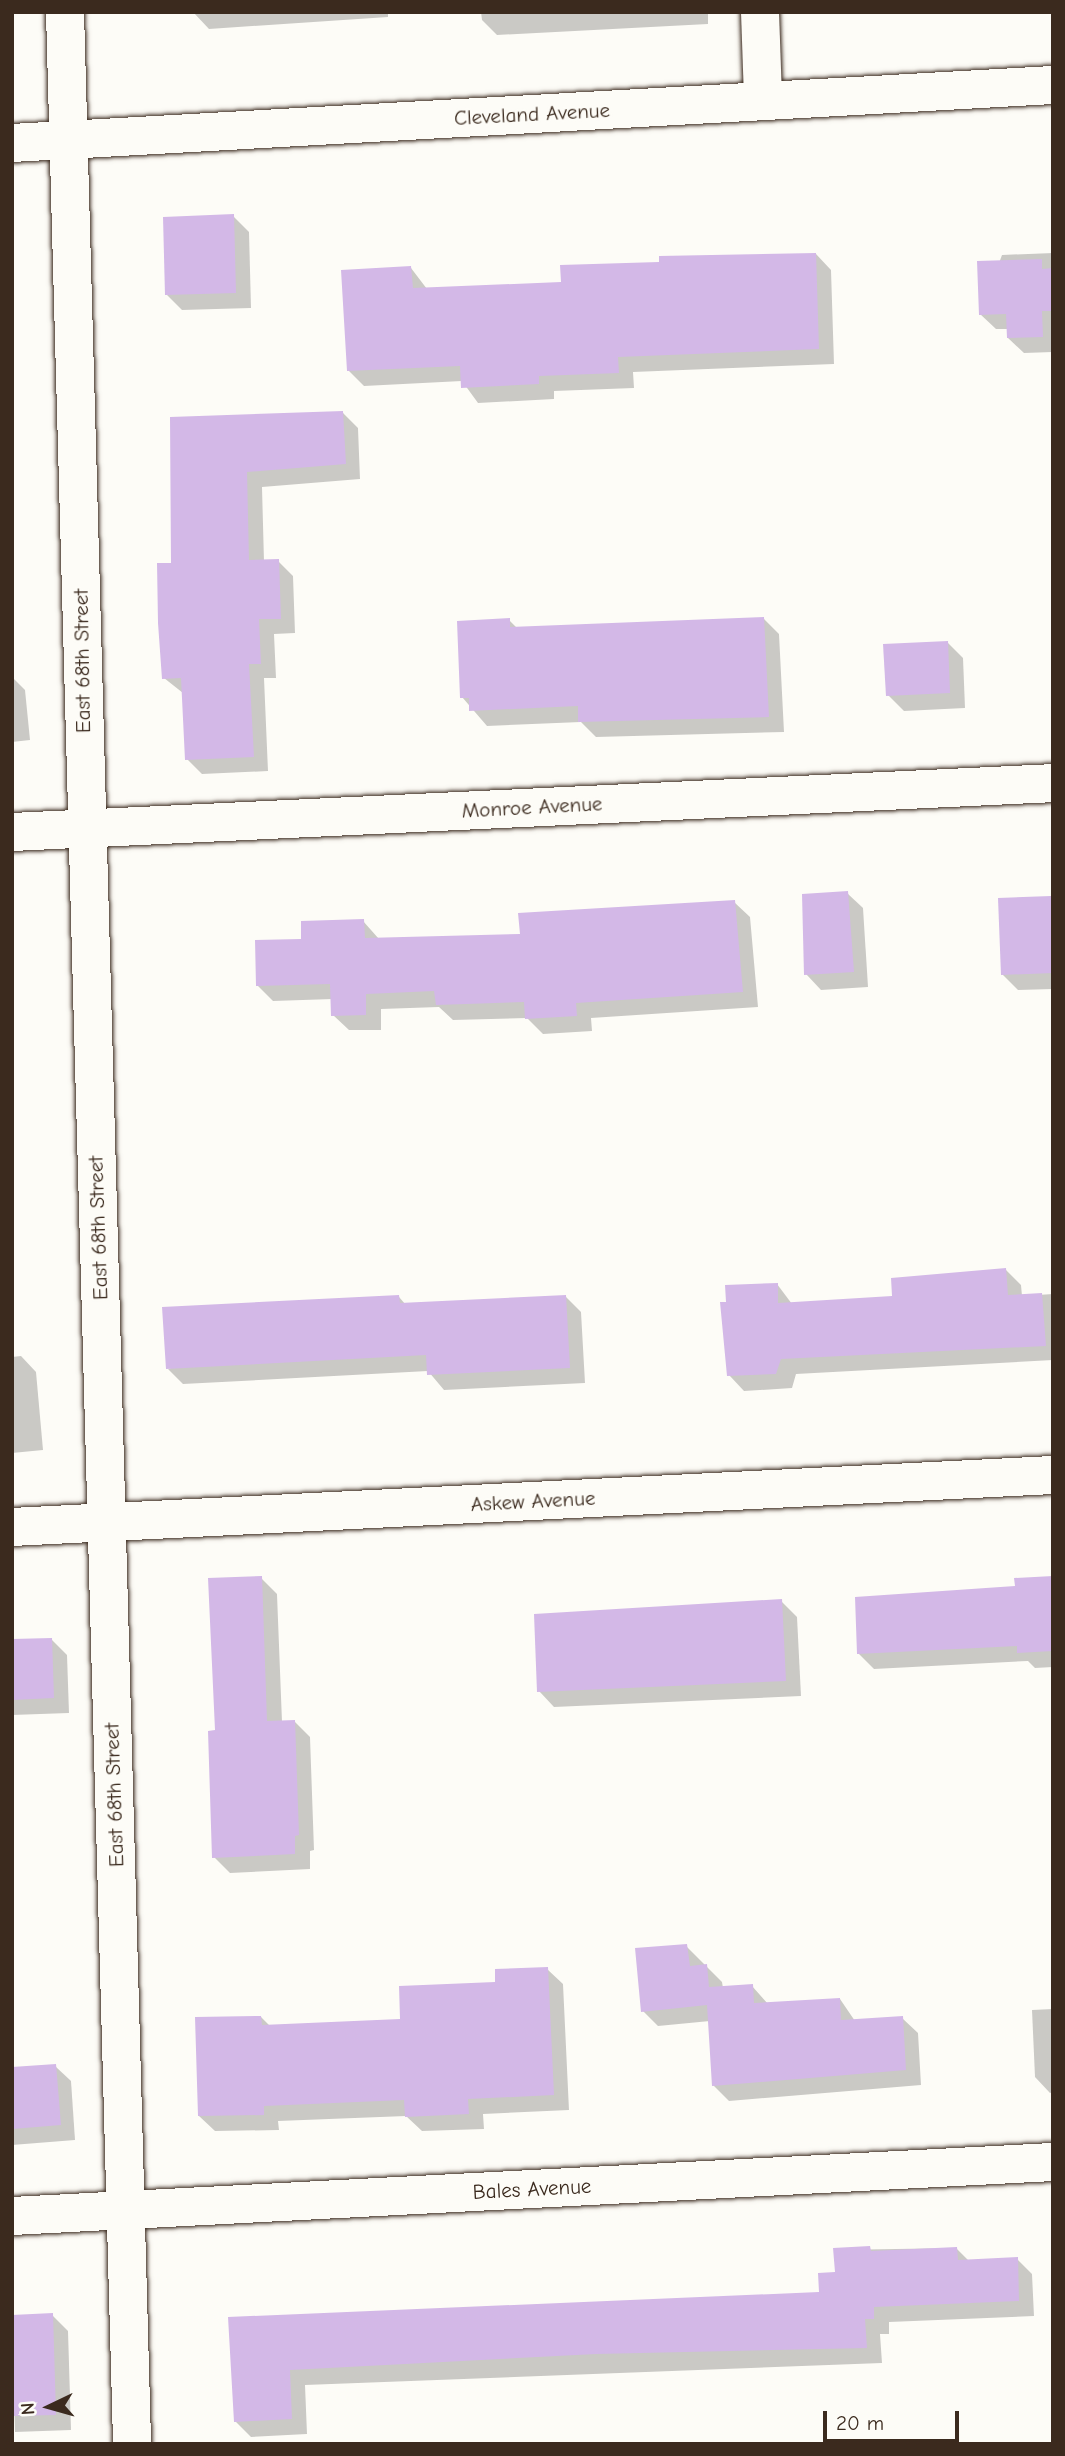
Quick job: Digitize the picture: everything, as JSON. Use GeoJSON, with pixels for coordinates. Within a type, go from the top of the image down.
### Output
{"type":"FeatureCollection","features":[{"type":"Feature","properties":{"kind":"street","name":"East 68th Street"},"geometry":{"type":"LineString","coordinates":[[65,12],[132,2444]]}},
{"type":"Feature","properties":{"kind":"street"},"geometry":{"type":"LineString","coordinates":[[760,12],[763,100]]}},
{"type":"Feature","properties":{"kind":"street","name":"Cleveland Avenue"},"geometry":{"type":"LineString","coordinates":[[12,143],[1053,85]]}},
{"type":"Feature","properties":{"kind":"street","name":"Monroe Avenue"},"geometry":{"type":"LineString","coordinates":[[12,832],[1053,783]]}},
{"type":"Feature","properties":{"kind":"street","name":"Askew Avenue"},"geometry":{"type":"LineString","coordinates":[[12,1527],[1053,1475]]}},
{"type":"Feature","properties":{"kind":"street","name":"Bales Avenue"},"geometry":{"type":"LineString","coordinates":[[12,2216],[1053,2162]]}},
{"type":"Feature","properties":{"kind":"building"},"geometry":{"type":"Polygon","coordinates":[[[234,214],[236,293],[165,295],[163,217],[234,214]]]}},
{"type":"Feature","properties":{"kind":"building"},"geometry":{"type":"Polygon","coordinates":[[[816,253],[819,349],[618,357],[619,373],[539,376],[539,384],[461,388],[460,366],[347,371],[341,270],[411,266],[413,288],[561,282],[560,265],[659,262],[659,256],[816,253]]]}},
{"type":"Feature","properties":{"kind":"building"},"geometry":{"type":"Polygon","coordinates":[[[1042,259],[1042,269],[1053,268],[1053,311],[1042,311],[1043,337],[1007,338],[1006,314],[979,315],[977,261],[1042,259]]]}},
{"type":"Feature","properties":{"kind":"building"},"geometry":{"type":"Polygon","coordinates":[[[343,411],[346,464],[247,472],[249,560],[279,559],[281,619],[259,619],[261,664],[249,664],[254,757],[185,760],[181,678],[162,679],[158,623],[157,563],[171,563],[170,417],[343,411]]]}},
{"type":"Feature","properties":{"kind":"building"},"geometry":{"type":"Polygon","coordinates":[[[764,617],[769,717],[578,722],[578,706],[469,711],[469,698],[460,698],[457,621],[510,618],[510,627],[764,617]]]}},
{"type":"Feature","properties":{"kind":"building"},"geometry":{"type":"Polygon","coordinates":[[[948,641],[950,693],[886,696],[883,644],[948,641]]]}},
{"type":"Feature","properties":{"kind":"building"},"geometry":{"type":"Polygon","coordinates":[[[848,891],[854,972],[804,975],[802,894],[848,891]]]}},
{"type":"Feature","properties":{"kind":"building"},"geometry":{"type":"Polygon","coordinates":[[[1051,896],[1053,973],[1001,975],[998,898],[1051,896]]]}},
{"type":"Feature","properties":{"kind":"building"},"geometry":{"type":"Polygon","coordinates":[[[735,900],[743,992],[576,1003],[577,1016],[525,1019],[524,1002],[436,1005],[434,991],[366,994],[366,1015],[331,1016],[330,984],[256,986],[255,940],[301,939],[301,921],[364,919],[365,938],[520,934],[518,913],[735,900]]]}},
{"type":"Feature","properties":{"kind":"building"},"geometry":{"type":"Polygon","coordinates":[[[1006,1268],[1008,1295],[1042,1293],[1046,1346],[781,1359],[776,1374],[727,1376],[720,1302],[726,1302],[725,1285],[778,1283],[778,1303],[892,1296],[891,1278],[1006,1268]]]}},
{"type":"Feature","properties":{"kind":"building"},"geometry":{"type":"Polygon","coordinates":[[[399,1295],[400,1303],[566,1295],[570,1368],[427,1375],[426,1355],[166,1369],[162,1307],[399,1295]]]}},
{"type":"Feature","properties":{"kind":"building"},"geometry":{"type":"Polygon","coordinates":[[[262,1576],[267,1721],[295,1720],[299,1835],[295,1836],[295,1854],[212,1858],[208,1731],[215,1730],[208,1578],[262,1576]]]}},
{"type":"Feature","properties":{"kind":"building"},"geometry":{"type":"Polygon","coordinates":[[[1053,1576],[1053,1651],[1017,1653],[1017,1646],[857,1654],[855,1597],[1015,1586],[1014,1578],[1053,1576]]]}},
{"type":"Feature","properties":{"kind":"building"},"geometry":{"type":"Polygon","coordinates":[[[782,1599],[786,1681],[537,1692],[534,1614],[782,1599]]]}},
{"type":"Feature","properties":{"kind":"building"},"geometry":{"type":"Polygon","coordinates":[[[52,1638],[54,1698],[12,1700],[12,1639],[52,1638]]]}},
{"type":"Feature","properties":{"kind":"building"},"geometry":{"type":"Polygon","coordinates":[[[687,1944],[690,1966],[707,1964],[709,1987],[753,1984],[754,2003],[840,1998],[841,2020],[903,2016],[906,2070],[712,2086],[707,2005],[641,2012],[635,1948],[687,1944]]]}},
{"type":"Feature","properties":{"kind":"building"},"geometry":{"type":"Polygon","coordinates":[[[548,1967],[554,2095],[468,2099],[469,2114],[405,2117],[404,2100],[264,2106],[264,2115],[198,2116],[195,2017],[261,2016],[262,2025],[400,2019],[399,1986],[495,1982],[495,1969],[548,1967]]]}},
{"type":"Feature","properties":{"kind":"building"},"geometry":{"type":"Polygon","coordinates":[[[56,2064],[61,2125],[12,2129],[12,2067],[56,2064]]]}},
{"type":"Feature","properties":{"kind":"building"},"geometry":{"type":"Polygon","coordinates":[[[870,2246],[871,2251],[957,2247],[958,2260],[1018,2257],[1019,2301],[874,2307],[874,2319],[865,2319],[867,2348],[596,2354],[290,2370],[292,2419],[234,2422],[228,2317],[819,2292],[818,2273],[835,2272],[833,2248],[870,2246]]]}},
{"type":"Feature","properties":{"kind":"building"},"geometry":{"type":"Polygon","coordinates":[[[53,2313],[56,2415],[12,2416],[12,2315],[53,2313]]]}}]}
